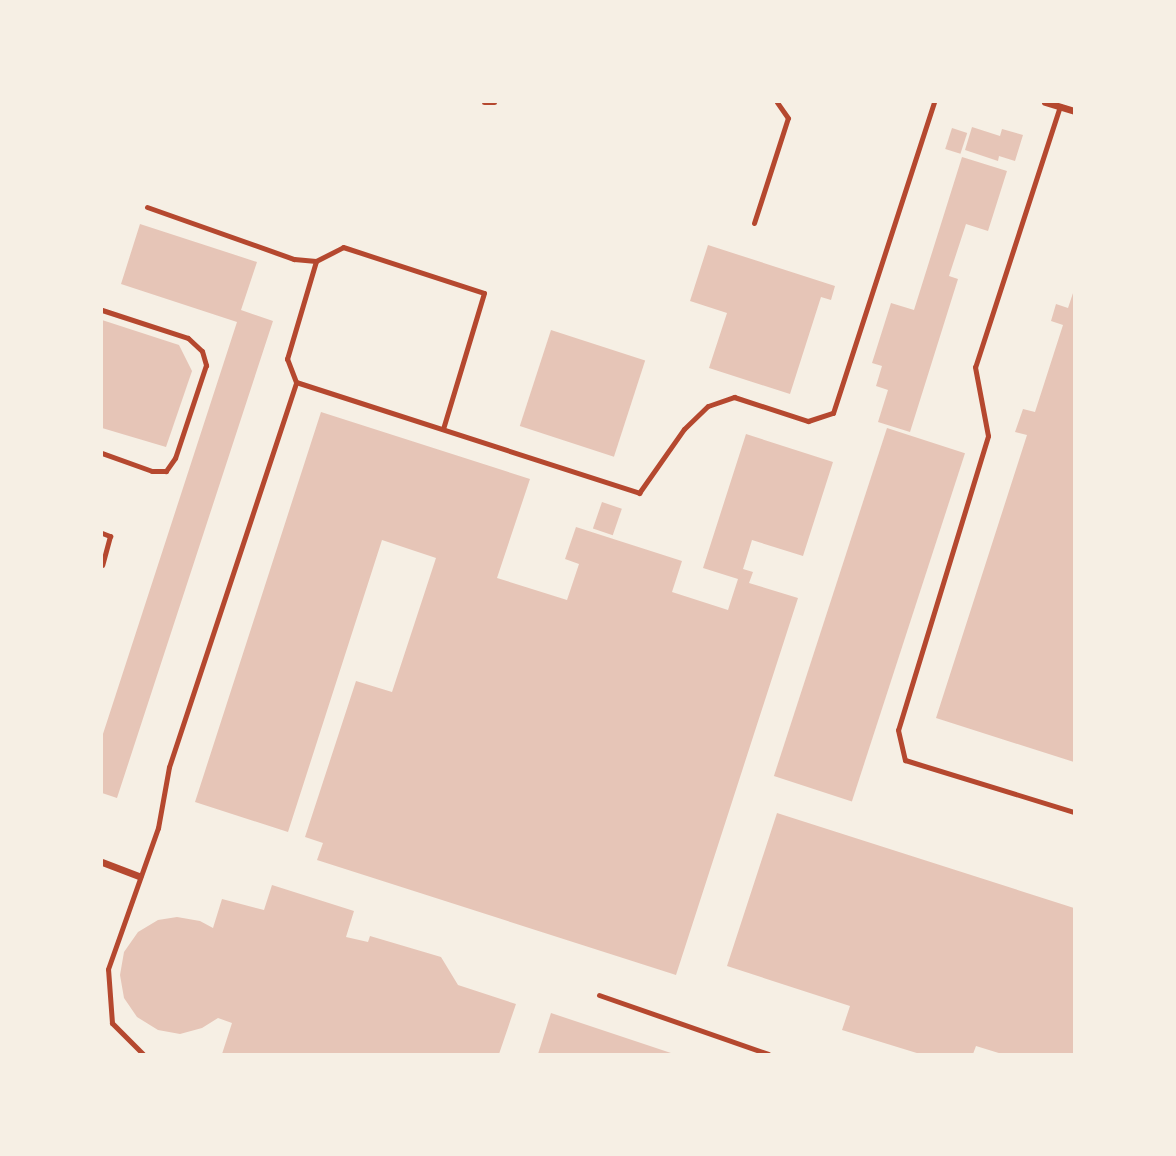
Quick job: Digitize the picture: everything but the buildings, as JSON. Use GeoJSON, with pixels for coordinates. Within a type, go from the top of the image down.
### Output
{"type":"FeatureCollection","features":[{"type":"Feature","properties":{"kind":"street"},"geometry":{"type":"LineString","coordinates":[[1045,102],[1074,111]]}},
{"type":"Feature","properties":{"kind":"street"},"geometry":{"type":"LineString","coordinates":[[102,862],[139,876]]}},
{"type":"Feature","properties":{"kind":"lane"},"geometry":{"type":"LineString","coordinates":[[484,102],[494,102]]}},
{"type":"Feature","properties":{"kind":"lane"},"geometry":{"type":"LineString","coordinates":[[754,223],[788,118],[777,102]]}},
{"type":"Feature","properties":{"kind":"lane"},"geometry":{"type":"LineString","coordinates":[[296,382],[639,494],[684,429],[708,406],[734,397],[808,421],[833,413],[934,102]]}},
{"type":"Feature","properties":{"kind":"lane"},"geometry":{"type":"LineString","coordinates":[[1060,106],[975,367],[988,436],[898,730],[905,760],[1074,812]]}},
{"type":"Feature","properties":{"kind":"lane"},"geometry":{"type":"LineString","coordinates":[[146,207],[295,259],[316,261],[343,247],[484,293],[443,429]]}},
{"type":"Feature","properties":{"kind":"lane"},"geometry":{"type":"LineString","coordinates":[[143,1055],[112,1023],[108,969],[158,828],[169,767],[296,382],[287,359],[316,261]]}},
{"type":"Feature","properties":{"kind":"lane"},"geometry":{"type":"LineString","coordinates":[[102,310],[188,338],[202,351],[206,365],[175,458],[166,471],[152,471],[102,453]]}},
{"type":"Feature","properties":{"kind":"lane"},"geometry":{"type":"LineString","coordinates":[[102,533],[110,536],[102,565]]}},
{"type":"Feature","properties":{"kind":"lane"},"geometry":{"type":"LineString","coordinates":[[599,995],[768,1055]]}}]}
